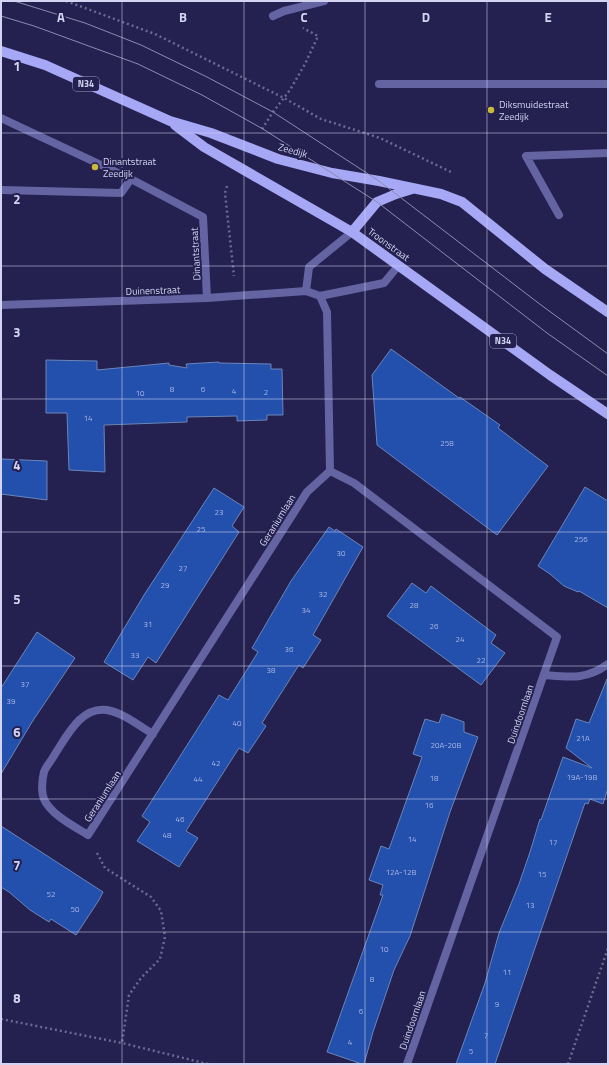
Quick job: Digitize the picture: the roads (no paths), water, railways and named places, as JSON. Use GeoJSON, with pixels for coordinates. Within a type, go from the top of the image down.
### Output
{"type":"FeatureCollection","features":[{"type":"Feature","properties":{"kind":"main road","name":"Zeedijk"},"geometry":{"type":"LineString","coordinates":[[1,50],[45,65],[170,121],[211,133],[278,159],[332,173],[379,180],[414,189]]}},
{"type":"Feature","properties":{"kind":"main road","name":"Zeedijk"},"geometry":{"type":"LineString","coordinates":[[170,121],[204,147],[352,232]]}},
{"type":"Feature","properties":{"kind":"main road","name":"Troonstraat"},"geometry":{"type":"LineString","coordinates":[[608,312],[545,269],[462,202],[441,194],[414,189],[396,194],[377,202],[352,232],[550,375],[608,414]]}},
{"type":"Feature","properties":{"kind":"street"},"geometry":{"type":"LineString","coordinates":[[273,16],[284,11],[324,1]]}},
{"type":"Feature","properties":{"kind":"street"},"geometry":{"type":"LineString","coordinates":[[379,84],[608,84]]}},
{"type":"Feature","properties":{"kind":"street","name":"Dinantstraat"},"geometry":{"type":"LineString","coordinates":[[1,118],[131,179],[203,217],[208,298]]}},
{"type":"Feature","properties":{"kind":"street"},"geometry":{"type":"LineString","coordinates":[[560,215],[526,156],[608,153]]}},
{"type":"Feature","properties":{"kind":"street"},"geometry":{"type":"LineString","coordinates":[[1,190],[121,193],[131,179]]}},
{"type":"Feature","properties":{"kind":"street"},"geometry":{"type":"LineString","coordinates":[[306,291],[309,267],[352,232]]}},
{"type":"Feature","properties":{"kind":"street"},"geometry":{"type":"LineString","coordinates":[[330,471],[327,312],[320,296],[384,283],[398,266]]}},
{"type":"Feature","properties":{"kind":"street","name":"Duinenstraat"},"geometry":{"type":"LineString","coordinates":[[1,305],[208,298],[306,291],[320,296]]}},
{"type":"Feature","properties":{"kind":"street","name":"Duindoornlaan"},"geometry":{"type":"LineString","coordinates":[[330,471],[354,483],[557,637],[407,1064]]}},
{"type":"Feature","properties":{"kind":"street","name":"Geraniumlaan"},"geometry":{"type":"LineString","coordinates":[[153,734],[123,715],[107,710],[91,712],[73,725],[44,771],[42,785],[44,798],[48,806],[56,814],[88,835],[153,734],[306,492],[330,471]]}},
{"type":"Feature","properties":{"kind":"street"},"geometry":{"type":"LineString","coordinates":[[544,675],[575,678],[598,671],[608,664]]}},
{"type":"Feature","properties":{"kind":"tram line"},"geometry":{"type":"LineString","coordinates":[[14,1],[85,23],[141,45],[207,77],[273,112],[379,181],[541,305],[608,354]]}},
{"type":"Feature","properties":{"kind":"tram line"},"geometry":{"type":"LineString","coordinates":[[1,16],[34,26],[138,64],[202,95],[263,129],[377,202],[547,333],[608,376]]}},
{"type":"Feature","properties":{"kind":"place","name":"Diksmuidestraat Zeedijk"},"geometry":{"type":"Point","coordinates":[491,110]}},
{"type":"Feature","properties":{"kind":"place","name":"Dinantstraat Zeedijk"},"geometry":{"type":"Point","coordinates":[95,167]}}]}
